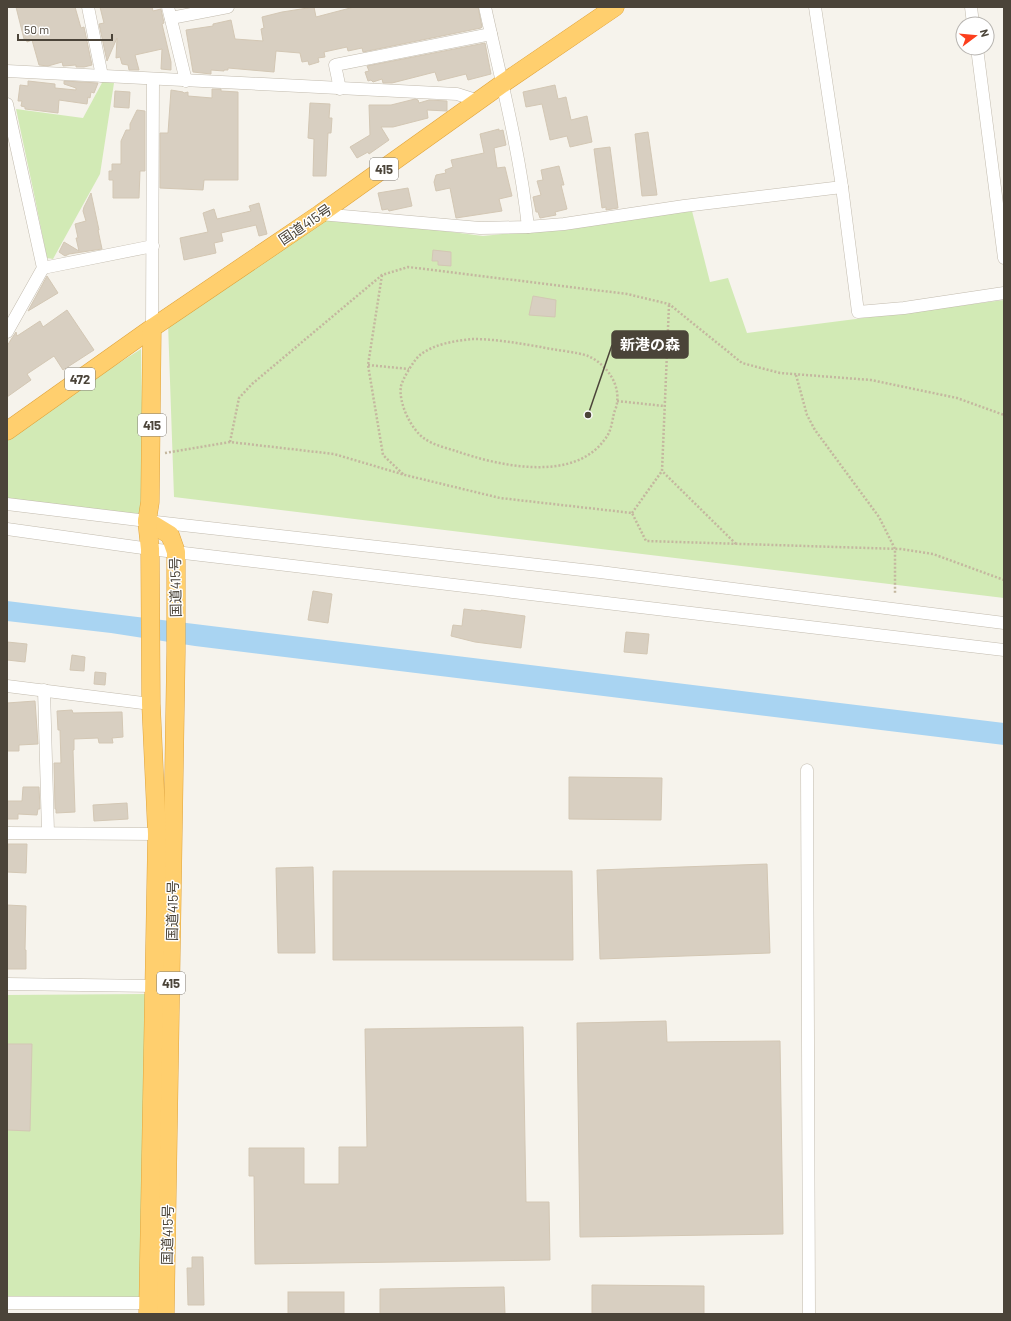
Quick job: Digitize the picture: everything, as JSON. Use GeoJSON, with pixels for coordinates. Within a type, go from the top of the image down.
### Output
{"type":"FeatureCollection","features":[{"type":"Feature","properties":{"kind":"highway","name":"国道415号"},"geometry":{"type":"LineString","coordinates":[[148,1308],[157,834],[150,704],[150,549],[147,521],[150,489],[152,328],[320,214],[502,84],[615,7]]}},
{"type":"Feature","properties":{"kind":"highway","name":"472"},"geometry":{"type":"LineString","coordinates":[[7,431],[152,328]]}},
{"type":"Feature","properties":{"kind":"highway","name":"国道415号"},"geometry":{"type":"LineString","coordinates":[[147,521],[170,535],[176,552],[176,652],[165,1314]]}},
{"type":"Feature","properties":{"kind":"street"},"geometry":{"type":"LineString","coordinates":[[88,7],[102,76]]}},
{"type":"Feature","properties":{"kind":"street"},"geometry":{"type":"LineString","coordinates":[[186,81],[169,12],[228,7]]}},
{"type":"Feature","properties":{"kind":"street"},"geometry":{"type":"LineString","coordinates":[[485,7],[516,147],[524,192],[528,227]]}},
{"type":"Feature","properties":{"kind":"street"},"geometry":{"type":"LineString","coordinates":[[815,7],[842,187],[858,312],[904,308],[1004,294]]}},
{"type":"Feature","properties":{"kind":"street"},"geometry":{"type":"LineString","coordinates":[[340,89],[335,65],[491,34]]}},
{"type":"Feature","properties":{"kind":"street"},"geometry":{"type":"LineString","coordinates":[[977,56],[1004,258]]}},
{"type":"Feature","properties":{"kind":"street"},"geometry":{"type":"LineString","coordinates":[[7,71],[153,80],[457,94],[479,101]]}},
{"type":"Feature","properties":{"kind":"street"},"geometry":{"type":"LineString","coordinates":[[152,328],[153,80]]}},
{"type":"Feature","properties":{"kind":"street"},"geometry":{"type":"LineString","coordinates":[[7,107],[43,268],[7,332]]}},
{"type":"Feature","properties":{"kind":"street"},"geometry":{"type":"LineString","coordinates":[[320,214],[480,228],[528,227],[564,224],[684,206],[842,187]]}},
{"type":"Feature","properties":{"kind":"street"},"geometry":{"type":"LineString","coordinates":[[43,268],[153,246]]}},
{"type":"Feature","properties":{"kind":"street"},"geometry":{"type":"LineString","coordinates":[[7,504],[600,572],[1004,623]]}},
{"type":"Feature","properties":{"kind":"street"},"geometry":{"type":"LineString","coordinates":[[7,529],[150,549],[1004,650]]}},
{"type":"Feature","properties":{"kind":"street"},"geometry":{"type":"LineString","coordinates":[[7,686],[150,704]]}},
{"type":"Feature","properties":{"kind":"street"},"geometry":{"type":"LineString","coordinates":[[44,690],[48,832]]}},
{"type":"Feature","properties":{"kind":"street"},"geometry":{"type":"LineString","coordinates":[[807,770],[809,1314]]}},
{"type":"Feature","properties":{"kind":"street"},"geometry":{"type":"LineString","coordinates":[[7,833],[48,832],[157,834]]}},
{"type":"Feature","properties":{"kind":"street"},"geometry":{"type":"LineString","coordinates":[[7,984],[155,986]]}},
{"type":"Feature","properties":{"kind":"street"},"geometry":{"type":"LineString","coordinates":[[7,1302],[148,1308]]}},
{"type":"Feature","properties":{"kind":"path"},"geometry":{"type":"LineString","coordinates":[[230,442],[239,398],[252,384],[382,275],[408,267],[627,294],[669,304],[742,363],[780,373],[871,380],[957,398],[1004,415]]}},
{"type":"Feature","properties":{"kind":"path"},"geometry":{"type":"LineString","coordinates":[[382,275],[368,365],[383,455],[405,475]]}},
{"type":"Feature","properties":{"kind":"path"},"geometry":{"type":"LineString","coordinates":[[632,512],[662,471],[669,304]]}},
{"type":"Feature","properties":{"kind":"path"},"geometry":{"type":"LineString","coordinates":[[490,339],[587,356],[606,368],[610,374],[617,393],[618,401],[608,435],[601,445],[584,458],[546,468],[496,462],[467,455],[431,443],[424,439],[415,430],[406,414],[402,400],[401,386],[405,376],[410,370],[420,356],[436,347],[455,341],[490,339]]}},
{"type":"Feature","properties":{"kind":"path"},"geometry":{"type":"LineString","coordinates":[[368,365],[410,370]]}},
{"type":"Feature","properties":{"kind":"path"},"geometry":{"type":"LineString","coordinates":[[796,374],[807,415],[815,430],[879,517],[895,549],[895,594]]}},
{"type":"Feature","properties":{"kind":"path"},"geometry":{"type":"LineString","coordinates":[[618,401],[664,406]]}},
{"type":"Feature","properties":{"kind":"path"},"geometry":{"type":"LineString","coordinates":[[165,453],[230,442],[334,454],[405,475],[500,498],[632,512]]}},
{"type":"Feature","properties":{"kind":"path"},"geometry":{"type":"LineString","coordinates":[[662,471],[736,544]]}},
{"type":"Feature","properties":{"kind":"path"},"geometry":{"type":"LineString","coordinates":[[632,512],[646,541],[895,549],[933,554],[1004,580]]}},
{"type":"Feature","properties":{"kind":"green space"},"geometry":{"type":"Polygon","coordinates":[[[103,81],[114,83],[100,174],[53,259],[47,258],[16,109],[83,118],[103,81]]]}},
{"type":"Feature","properties":{"kind":"green space"},"geometry":{"type":"Polygon","coordinates":[[[692,211],[710,282],[728,278],[747,333],[1004,300],[1004,598],[174,497],[168,323],[327,216],[483,236],[588,225],[692,211]]]}},
{"type":"Feature","properties":{"kind":"green space"},"geometry":{"type":"Polygon","coordinates":[[[141,349],[144,516],[7,499],[7,434],[141,349]]]}},
{"type":"Feature","properties":{"kind":"green space"},"geometry":{"type":"Polygon","coordinates":[[[145,994],[144,1297],[7,1296],[7,995],[145,994]]]}},
{"type":"Feature","properties":{"kind":"water"},"geometry":{"type":"Polygon","coordinates":[[[7,601],[1004,723],[1004,745],[195,646],[111,633],[7,621],[7,601]]]}},
{"type":"Feature","properties":{"kind":"building"},"geometry":{"type":"Polygon","coordinates":[[[16,7],[75,7],[81,28],[84,27],[92,65],[84,67],[76,67],[76,65],[63,66],[62,62],[48,66],[39,65],[32,40],[27,42],[26,38],[24,39],[16,7]]]}},
{"type":"Feature","properties":{"kind":"building"},"geometry":{"type":"Polygon","coordinates":[[[100,7],[152,7],[153,11],[161,9],[164,23],[162,24],[171,62],[171,70],[161,69],[162,49],[135,55],[139,70],[129,70],[128,65],[122,64],[120,57],[116,58],[117,38],[107,61],[99,24],[104,23],[100,7]]]}},
{"type":"Feature","properties":{"kind":"building"},"geometry":{"type":"Polygon","coordinates":[[[314,7],[316,17],[354,7],[478,7],[482,27],[363,52],[362,48],[348,51],[347,47],[324,52],[325,57],[318,58],[319,62],[309,65],[308,61],[302,62],[300,53],[276,51],[274,72],[228,68],[228,70],[224,71],[211,70],[211,74],[193,72],[186,30],[213,26],[213,24],[231,20],[235,39],[263,41],[261,29],[264,28],[262,17],[314,7]]]}},
{"type":"Feature","properties":{"kind":"building"},"geometry":{"type":"Polygon","coordinates":[[[485,43],[491,74],[468,80],[466,74],[438,81],[435,72],[392,83],[383,83],[382,79],[373,82],[371,80],[368,81],[365,72],[369,71],[367,66],[485,43]]]}},
{"type":"Feature","properties":{"kind":"building"},"geometry":{"type":"Polygon","coordinates":[[[28,81],[55,84],[55,88],[76,90],[76,88],[64,84],[64,81],[98,83],[94,93],[91,92],[90,98],[88,97],[87,104],[59,100],[58,113],[25,109],[25,107],[21,106],[22,101],[18,101],[20,85],[28,86],[28,81]]]}},
{"type":"Feature","properties":{"kind":"building"},"geometry":{"type":"Polygon","coordinates":[[[555,85],[558,99],[566,97],[571,120],[587,116],[592,142],[570,147],[567,136],[550,140],[542,104],[526,107],[523,92],[555,85]]]}},
{"type":"Feature","properties":{"kind":"building"},"geometry":{"type":"Polygon","coordinates":[[[212,89],[238,92],[238,180],[204,180],[203,190],[160,188],[160,133],[168,133],[171,90],[184,93],[188,92],[188,96],[212,98],[212,89]]]}},
{"type":"Feature","properties":{"kind":"building"},"geometry":{"type":"Polygon","coordinates":[[[115,91],[130,92],[129,108],[114,107],[115,91]]]}},
{"type":"Feature","properties":{"kind":"building"},"geometry":{"type":"Polygon","coordinates":[[[415,99],[418,100],[419,103],[429,100],[447,101],[447,111],[427,110],[428,118],[393,127],[381,127],[389,140],[369,154],[368,152],[357,158],[350,147],[370,135],[369,105],[391,105],[415,99]]]}},
{"type":"Feature","properties":{"kind":"building"},"geometry":{"type":"Polygon","coordinates":[[[310,103],[330,104],[329,118],[332,118],[331,133],[328,133],[326,176],[313,176],[314,139],[308,138],[310,103]]]}},
{"type":"Feature","properties":{"kind":"building"},"geometry":{"type":"Polygon","coordinates":[[[137,110],[145,111],[145,171],[140,171],[139,198],[113,198],[113,180],[109,180],[109,171],[112,171],[112,164],[121,164],[121,141],[126,130],[130,130],[130,124],[137,110]]]}},
{"type":"Feature","properties":{"kind":"building"},"geometry":{"type":"Polygon","coordinates":[[[499,129],[499,131],[503,130],[506,145],[494,148],[497,168],[505,167],[512,196],[499,199],[502,211],[456,218],[450,188],[436,191],[434,182],[436,175],[446,173],[445,170],[453,167],[451,160],[484,153],[480,134],[499,129]]]}},
{"type":"Feature","properties":{"kind":"building"},"geometry":{"type":"Polygon","coordinates":[[[648,132],[657,195],[642,196],[635,134],[648,132]]]}},
{"type":"Feature","properties":{"kind":"building"},"geometry":{"type":"Polygon","coordinates":[[[610,147],[618,208],[606,210],[606,207],[602,208],[594,149],[610,147]]]}},
{"type":"Feature","properties":{"kind":"building"},"geometry":{"type":"Polygon","coordinates":[[[559,166],[564,185],[561,185],[567,209],[555,212],[556,215],[540,218],[538,212],[536,212],[533,197],[541,195],[537,181],[543,180],[541,170],[559,166]]]}},
{"type":"Feature","properties":{"kind":"building"},"geometry":{"type":"Polygon","coordinates":[[[408,188],[412,206],[389,211],[388,209],[382,210],[378,193],[408,188]]]}},
{"type":"Feature","properties":{"kind":"building"},"geometry":{"type":"Polygon","coordinates":[[[91,193],[102,249],[69,254],[65,256],[59,252],[64,242],[79,251],[75,224],[86,221],[83,211],[91,193]]]}},
{"type":"Feature","properties":{"kind":"building"},"geometry":{"type":"Polygon","coordinates":[[[259,203],[267,234],[259,236],[256,225],[221,233],[223,241],[214,243],[216,253],[184,260],[180,238],[208,232],[203,213],[214,209],[217,219],[251,211],[249,206],[259,203]]]}},
{"type":"Feature","properties":{"kind":"building"},"geometry":{"type":"Polygon","coordinates":[[[433,250],[451,252],[451,266],[438,265],[438,261],[432,261],[433,250]]]}},
{"type":"Feature","properties":{"kind":"building"},"geometry":{"type":"Polygon","coordinates":[[[47,276],[58,293],[28,311],[47,276]]]}},
{"type":"Feature","properties":{"kind":"building"},"geometry":{"type":"Polygon","coordinates":[[[533,296],[556,300],[555,317],[529,315],[533,296]]]}},
{"type":"Feature","properties":{"kind":"building"},"geometry":{"type":"Polygon","coordinates":[[[67,310],[94,350],[63,370],[54,356],[27,374],[31,380],[7,397],[7,346],[16,332],[17,336],[40,321],[43,327],[67,310]]]}},
{"type":"Feature","properties":{"kind":"building"},"geometry":{"type":"Polygon","coordinates":[[[313,591],[332,594],[328,623],[308,620],[313,591]]]}},
{"type":"Feature","properties":{"kind":"building"},"geometry":{"type":"Polygon","coordinates":[[[464,609],[525,616],[521,648],[475,642],[451,636],[453,625],[462,626],[464,609]]]}},
{"type":"Feature","properties":{"kind":"building"},"geometry":{"type":"Polygon","coordinates":[[[626,632],[649,634],[647,654],[624,652],[626,632]]]}},
{"type":"Feature","properties":{"kind":"building"},"geometry":{"type":"Polygon","coordinates":[[[7,642],[27,644],[25,662],[7,660],[7,642]]]}},
{"type":"Feature","properties":{"kind":"building"},"geometry":{"type":"Polygon","coordinates":[[[72,655],[85,657],[84,671],[70,670],[72,655]]]}},
{"type":"Feature","properties":{"kind":"building"},"geometry":{"type":"Polygon","coordinates":[[[95,672],[106,673],[105,685],[94,684],[95,672]]]}},
{"type":"Feature","properties":{"kind":"building"},"geometry":{"type":"Polygon","coordinates":[[[35,701],[38,744],[19,745],[19,751],[7,751],[7,703],[35,701]]]}},
{"type":"Feature","properties":{"kind":"building"},"geometry":{"type":"Polygon","coordinates":[[[72,710],[73,713],[122,712],[123,737],[112,738],[113,743],[99,743],[98,738],[74,739],[75,812],[56,813],[54,763],[61,763],[60,730],[58,730],[57,711],[72,710]]]}},
{"type":"Feature","properties":{"kind":"building"},"geometry":{"type":"Polygon","coordinates":[[[569,777],[662,778],[661,820],[569,819],[569,777]]]}},
{"type":"Feature","properties":{"kind":"building"},"geometry":{"type":"Polygon","coordinates":[[[23,787],[39,787],[40,809],[38,809],[37,815],[18,814],[18,819],[7,819],[7,801],[22,801],[23,787]]]}},
{"type":"Feature","properties":{"kind":"building"},"geometry":{"type":"Polygon","coordinates":[[[127,803],[128,819],[94,821],[93,805],[127,803]]]}},
{"type":"Feature","properties":{"kind":"building"},"geometry":{"type":"Polygon","coordinates":[[[8,844],[27,844],[26,873],[7,872],[8,844]]]}},
{"type":"Feature","properties":{"kind":"building"},"geometry":{"type":"Polygon","coordinates":[[[767,864],[770,953],[600,959],[597,870],[767,864]]]}},
{"type":"Feature","properties":{"kind":"building"},"geometry":{"type":"Polygon","coordinates":[[[313,867],[315,953],[278,953],[276,868],[313,867]]]}},
{"type":"Feature","properties":{"kind":"building"},"geometry":{"type":"Polygon","coordinates":[[[333,871],[572,871],[573,960],[333,960],[333,871]]]}},
{"type":"Feature","properties":{"kind":"building"},"geometry":{"type":"Polygon","coordinates":[[[7,905],[26,906],[26,969],[7,969],[7,905]]]}},
{"type":"Feature","properties":{"kind":"building"},"geometry":{"type":"Polygon","coordinates":[[[666,1021],[667,1042],[780,1041],[783,1234],[580,1237],[577,1023],[666,1021]]]}},
{"type":"Feature","properties":{"kind":"building"},"geometry":{"type":"Polygon","coordinates":[[[523,1027],[526,1202],[549,1202],[550,1260],[255,1264],[254,1176],[249,1176],[249,1148],[304,1148],[304,1184],[339,1184],[339,1147],[367,1147],[365,1029],[523,1027]]]}},
{"type":"Feature","properties":{"kind":"building"},"geometry":{"type":"Polygon","coordinates":[[[7,1044],[32,1044],[30,1131],[7,1130],[7,1044]]]}},
{"type":"Feature","properties":{"kind":"building"},"geometry":{"type":"Polygon","coordinates":[[[192,1257],[203,1257],[204,1305],[188,1305],[187,1268],[192,1268],[192,1257]]]}},
{"type":"Feature","properties":{"kind":"building"},"geometry":{"type":"Polygon","coordinates":[[[592,1285],[704,1286],[704,1314],[592,1314],[592,1285]]]}},
{"type":"Feature","properties":{"kind":"building"},"geometry":{"type":"Polygon","coordinates":[[[504,1287],[505,1314],[380,1314],[380,1289],[504,1287]]]}},
{"type":"Feature","properties":{"kind":"building"},"geometry":{"type":"Polygon","coordinates":[[[288,1292],[344,1292],[344,1314],[288,1314],[288,1292]]]}},
{"type":"Feature","properties":{"kind":"place","name":"新港の森"},"geometry":{"type":"Point","coordinates":[588,415]}}]}
